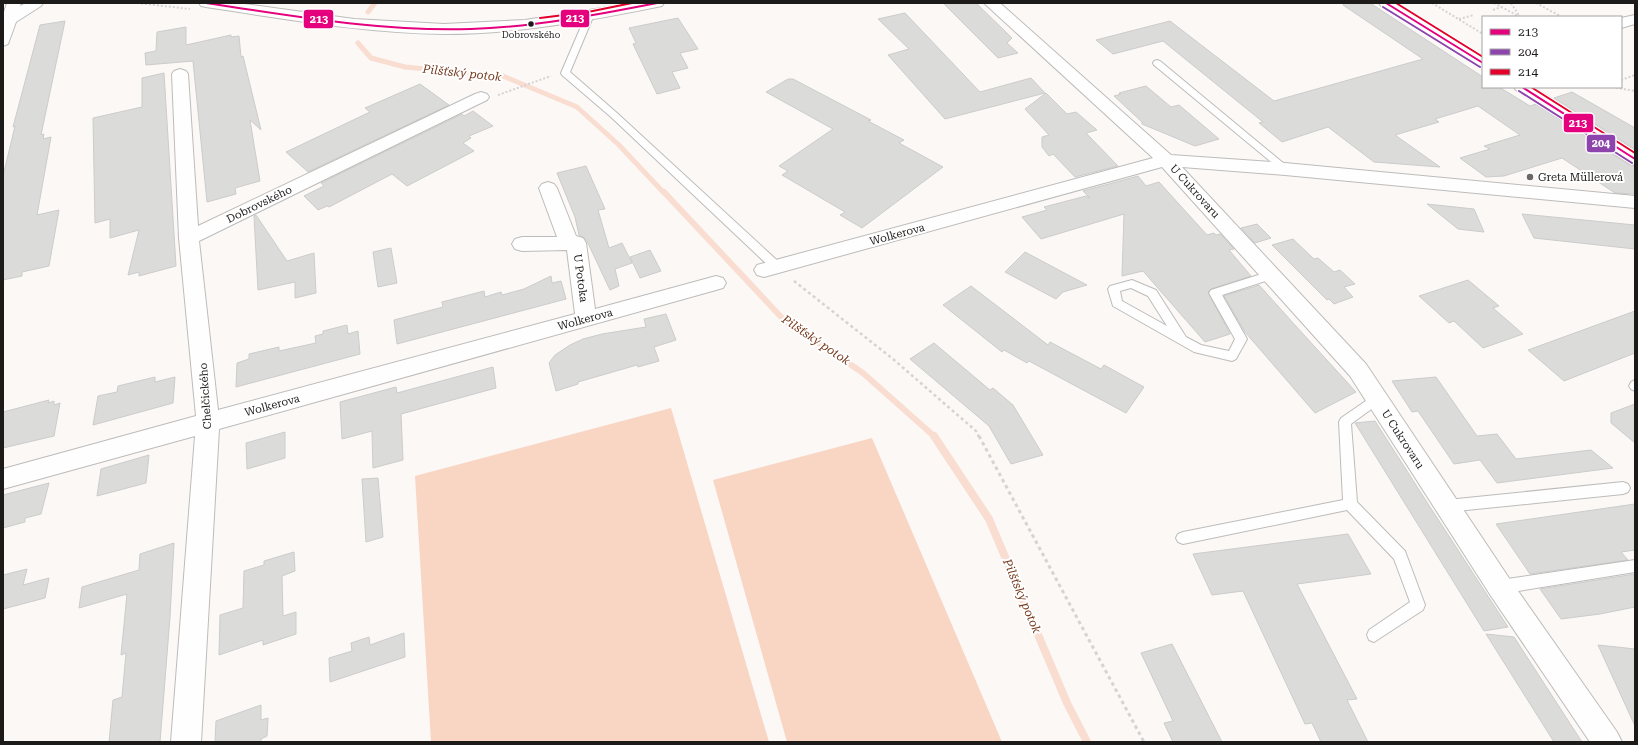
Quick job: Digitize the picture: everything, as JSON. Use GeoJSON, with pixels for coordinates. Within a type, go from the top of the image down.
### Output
{"type":"FeatureCollection","features":[{"type":"Feature","properties":{"kind":"street"},"geometry":{"type":"LineString","coordinates":[[3,41],[14,3]]}},
{"type":"Feature","properties":{"kind":"street"},"geometry":{"type":"LineString","coordinates":[[10,19],[36,3]]}},
{"type":"Feature","properties":{"kind":"street"},"geometry":{"type":"LineString","coordinates":[[206,3],[240,5],[357,24],[416,28],[493,27],[541,23],[589,16],[657,3]]}},
{"type":"Feature","properties":{"kind":"street","name":"U Cukrovaru"},"geometry":{"type":"LineString","coordinates":[[991,3],[1166,160],[1358,370],[1500,587],[1607,742]]}},
{"type":"Feature","properties":{"kind":"street"},"geometry":{"type":"LineString","coordinates":[[1386,3],[1482,62]]}},
{"type":"Feature","properties":{"kind":"street"},"geometry":{"type":"LineString","coordinates":[[1622,23],[1635,19]]}},
{"type":"Feature","properties":{"kind":"street","name":"Chelčického"},"geometry":{"type":"LineString","coordinates":[[180,74],[189,238],[208,422],[186,742]]}},
{"type":"Feature","properties":{"kind":"street"},"geometry":{"type":"LineString","coordinates":[[1524,88],[1635,159]]}},
{"type":"Feature","properties":{"kind":"street","name":"Dobrovského"},"geometry":{"type":"LineString","coordinates":[[189,238],[481,97]]}},
{"type":"Feature","properties":{"kind":"street","name":"U Cukrovaru"},"geometry":{"type":"LineString","coordinates":[[1166,160],[1284,169],[1635,202]]}},
{"type":"Feature","properties":{"kind":"street","name":"Wolkerova"},"geometry":{"type":"LineString","coordinates":[[770,268],[1166,160]]}},
{"type":"Feature","properties":{"kind":"street","name":"U Potoka"},"geometry":{"type":"LineString","coordinates":[[548,188],[569,244]]}},
{"type":"Feature","properties":{"kind":"street","name":"U Potoka"},"geometry":{"type":"LineString","coordinates":[[522,244],[576,243],[586,319]]}},
{"type":"Feature","properties":{"kind":"street","name":"Wolkerova"},"geometry":{"type":"LineString","coordinates":[[3,479],[716,283]]}},
{"type":"Feature","properties":{"kind":"lane"},"geometry":{"type":"LineString","coordinates":[[589,16],[566,73],[614,115],[770,268]]}},
{"type":"Feature","properties":{"kind":"lane"},"geometry":{"type":"LineString","coordinates":[[1158,63],[1284,169]]}},
{"type":"Feature","properties":{"kind":"lane"},"geometry":{"type":"LineString","coordinates":[[1182,340],[1152,293],[1132,284],[1114,289],[1117,303],[1182,340],[1198,349],[1232,356],[1241,339],[1215,293],[1271,275]]}},
{"type":"Feature","properties":{"kind":"lane"},"geometry":{"type":"LineString","coordinates":[[1374,635],[1418,605],[1400,555],[1350,504],[1345,422],[1377,399]]}},
{"type":"Feature","properties":{"kind":"lane"},"geometry":{"type":"LineString","coordinates":[[1447,506],[1623,488]]}},
{"type":"Feature","properties":{"kind":"lane"},"geometry":{"type":"LineString","coordinates":[[1183,538],[1350,504]]}},
{"type":"Feature","properties":{"kind":"lane"},"geometry":{"type":"LineString","coordinates":[[1500,587],[1635,566]]}},
{"type":"Feature","properties":{"kind":"path"},"geometry":{"type":"LineString","coordinates":[[1432,3],[1482,33]]}},
{"type":"Feature","properties":{"kind":"path"},"geometry":{"type":"LineString","coordinates":[[1494,3],[1518,16]]}},
{"type":"Feature","properties":{"kind":"path"},"geometry":{"type":"LineString","coordinates":[[1511,3],[1519,16]]}},
{"type":"Feature","properties":{"kind":"path"},"geometry":{"type":"LineString","coordinates":[[1536,3],[1560,16]]}},
{"type":"Feature","properties":{"kind":"path"},"geometry":{"type":"LineString","coordinates":[[1494,10],[1502,7]]}},
{"type":"Feature","properties":{"kind":"path"},"geometry":{"type":"LineString","coordinates":[[1459,19],[1474,15]]}},
{"type":"Feature","properties":{"kind":"path"},"geometry":{"type":"LineString","coordinates":[[1622,80],[1635,76]]}},
{"type":"Feature","properties":{"kind":"path"},"geometry":{"type":"LineString","coordinates":[[504,94],[545,77]]}},
{"type":"Feature","properties":{"kind":"path"},"geometry":{"type":"LineString","coordinates":[[1618,88],[1635,91]]}},
{"type":"Feature","properties":{"kind":"path"},"geometry":{"type":"LineString","coordinates":[[770,268],[893,359],[976,430],[1144,742]]}},
{"type":"Feature","properties":{"kind":"shaded area"},"geometry":{"type":"Polygon","coordinates":[[[671,408],[769,742],[431,742],[415,476],[671,408]]]}},
{"type":"Feature","properties":{"kind":"shaded area"},"geometry":{"type":"Polygon","coordinates":[[[872,438],[1002,742],[787,742],[713,480],[872,438]]]}},
{"type":"Feature","properties":{"kind":"building"},"geometry":{"type":"Polygon","coordinates":[[[943,3],[976,3],[1012,38],[1007,43],[1018,53],[998,58],[943,3]]]}},
{"type":"Feature","properties":{"kind":"building"},"geometry":{"type":"Polygon","coordinates":[[[1344,3],[1370,3],[1482,76],[1482,88],[1501,88],[1530,106],[1536,104],[1628,164],[1635,166],[1635,194],[1615,193],[1562,158],[1504,176],[1486,177],[1460,158],[1490,149],[1484,146],[1520,135],[1478,106],[1435,119],[1439,122],[1395,135],[1440,167],[1374,162],[1328,127],[1282,142],[1259,123],[1263,122],[1163,41],[1113,54],[1096,40],[1170,21],[1274,101],[1423,59],[1343,5],[1344,3]]]}},
{"type":"Feature","properties":{"kind":"building"},"geometry":{"type":"Polygon","coordinates":[[[905,13],[980,92],[1031,78],[1045,93],[945,119],[888,55],[909,49],[878,19],[905,13]]]}},
{"type":"Feature","properties":{"kind":"building"},"geometry":{"type":"Polygon","coordinates":[[[678,18],[698,49],[680,53],[688,68],[672,72],[680,88],[657,94],[633,44],[636,43],[629,28],[678,18]]]}},
{"type":"Feature","properties":{"kind":"building"},"geometry":{"type":"Polygon","coordinates":[[[65,21],[41,135],[44,134],[43,139],[51,137],[37,215],[59,210],[49,266],[22,272],[22,276],[3,280],[3,176],[15,126],[13,127],[40,25],[65,21]]]}},
{"type":"Feature","properties":{"kind":"building"},"geometry":{"type":"Polygon","coordinates":[[[186,27],[186,45],[231,35],[231,37],[239,36],[241,57],[243,56],[261,130],[250,120],[260,181],[235,188],[236,194],[207,202],[193,61],[146,65],[145,53],[156,51],[157,32],[186,27]]]}},
{"type":"Feature","properties":{"kind":"building"},"geometry":{"type":"Polygon","coordinates":[[[164,73],[176,266],[139,276],[139,272],[128,275],[139,230],[110,238],[110,219],[95,223],[93,118],[142,107],[142,78],[164,73]]]}},
{"type":"Feature","properties":{"kind":"building"},"geometry":{"type":"Polygon","coordinates":[[[788,79],[793,79],[871,120],[868,121],[904,140],[899,143],[943,167],[862,228],[840,215],[845,212],[782,175],[788,171],[779,166],[833,129],[766,92],[788,79]]]}},
{"type":"Feature","properties":{"kind":"building"},"geometry":{"type":"Polygon","coordinates":[[[420,84],[449,105],[308,172],[286,152],[370,112],[365,108],[420,84]]]}},
{"type":"Feature","properties":{"kind":"building"},"geometry":{"type":"Polygon","coordinates":[[[1146,86],[1171,107],[1179,105],[1219,139],[1195,146],[1142,124],[1142,122],[1114,96],[1121,94],[1119,93],[1146,86]]]}},
{"type":"Feature","properties":{"kind":"building"},"geometry":{"type":"Polygon","coordinates":[[[1572,92],[1635,128],[1635,149],[1554,98],[1572,92]]]}},
{"type":"Feature","properties":{"kind":"building"},"geometry":{"type":"Polygon","coordinates":[[[1046,93],[1067,114],[1076,112],[1097,130],[1086,133],[1118,166],[1075,177],[1053,154],[1049,156],[1042,147],[1042,137],[1049,135],[1025,109],[1046,93]]]}},
{"type":"Feature","properties":{"kind":"building"},"geometry":{"type":"Polygon","coordinates":[[[473,111],[493,126],[469,136],[471,138],[463,143],[474,151],[407,186],[392,174],[329,207],[327,206],[318,210],[304,196],[324,186],[321,183],[462,114],[464,116],[473,111]]]}},
{"type":"Feature","properties":{"kind":"building"},"geometry":{"type":"Polygon","coordinates":[[[586,166],[605,209],[598,210],[609,248],[622,243],[632,263],[615,269],[619,286],[610,290],[586,239],[579,235],[575,217],[557,173],[586,166]]]}},
{"type":"Feature","properties":{"kind":"building"},"geometry":{"type":"Polygon","coordinates":[[[1138,176],[1146,186],[1159,182],[1207,235],[1214,233],[1216,235],[1220,234],[1234,249],[1229,250],[1251,276],[1211,289],[1208,292],[1230,334],[1205,342],[1143,271],[1122,276],[1124,214],[1041,239],[1022,217],[1047,210],[1044,207],[1086,196],[1090,198],[1083,191],[1138,176]]]}},
{"type":"Feature","properties":{"kind":"building"},"geometry":{"type":"Polygon","coordinates":[[[1427,204],[1474,209],[1484,232],[1458,229],[1427,204]]]}},
{"type":"Feature","properties":{"kind":"building"},"geometry":{"type":"Polygon","coordinates":[[[1522,214],[1635,225],[1635,249],[1534,238],[1522,214]]]}},
{"type":"Feature","properties":{"kind":"building"},"geometry":{"type":"Polygon","coordinates":[[[256,215],[287,261],[314,253],[316,293],[295,298],[295,282],[258,290],[254,216],[256,215]]]}},
{"type":"Feature","properties":{"kind":"building"},"geometry":{"type":"Polygon","coordinates":[[[1257,224],[1271,238],[1255,243],[1241,228],[1257,224]]]}},
{"type":"Feature","properties":{"kind":"building"},"geometry":{"type":"Polygon","coordinates":[[[1293,239],[1314,259],[1318,258],[1334,272],[1340,270],[1355,284],[1344,287],[1353,297],[1334,304],[1329,299],[1327,300],[1272,245],[1293,239]]]}},
{"type":"Feature","properties":{"kind":"building"},"geometry":{"type":"Polygon","coordinates":[[[391,248],[397,283],[378,287],[373,252],[391,248]]]}},
{"type":"Feature","properties":{"kind":"building"},"geometry":{"type":"Polygon","coordinates":[[[650,250],[661,271],[640,278],[630,257],[650,250]]]}},
{"type":"Feature","properties":{"kind":"building"},"geometry":{"type":"Polygon","coordinates":[[[1025,252],[1087,285],[1063,292],[1056,299],[1005,272],[1025,252]]]}},
{"type":"Feature","properties":{"kind":"building"},"geometry":{"type":"Polygon","coordinates":[[[551,276],[552,283],[561,281],[566,299],[397,344],[394,320],[443,307],[442,302],[484,291],[485,297],[501,292],[502,295],[524,289],[551,276]]]}},
{"type":"Feature","properties":{"kind":"building"},"geometry":{"type":"Polygon","coordinates":[[[1468,280],[1499,306],[1493,308],[1523,334],[1483,348],[1454,321],[1449,323],[1419,296],[1468,280]]]}},
{"type":"Feature","properties":{"kind":"building"},"geometry":{"type":"Polygon","coordinates":[[[1259,285],[1356,392],[1315,413],[1245,332],[1224,296],[1259,285]]]}},
{"type":"Feature","properties":{"kind":"building"},"geometry":{"type":"Polygon","coordinates":[[[971,286],[1048,345],[1050,342],[1101,369],[1104,365],[1144,387],[1126,413],[1029,361],[1027,363],[1004,350],[1002,352],[943,305],[971,286]]]}},
{"type":"Feature","properties":{"kind":"building"},"geometry":{"type":"Polygon","coordinates":[[[1635,311],[1635,353],[1564,381],[1528,350],[1635,311]]]}},
{"type":"Feature","properties":{"kind":"building"},"geometry":{"type":"Polygon","coordinates":[[[666,314],[676,340],[654,347],[659,361],[638,367],[637,365],[578,382],[578,384],[556,391],[549,363],[555,355],[570,345],[583,339],[602,334],[646,327],[644,319],[666,314]]]}},
{"type":"Feature","properties":{"kind":"building"},"geometry":{"type":"Polygon","coordinates":[[[347,325],[348,334],[358,331],[360,354],[236,387],[237,363],[249,359],[249,354],[279,347],[279,351],[316,343],[315,336],[323,334],[323,331],[347,325]]]}},
{"type":"Feature","properties":{"kind":"building"},"geometry":{"type":"Polygon","coordinates":[[[934,343],[990,390],[993,388],[1013,405],[1043,455],[1011,464],[989,426],[910,359],[934,343]]]}},
{"type":"Feature","properties":{"kind":"building"},"geometry":{"type":"Polygon","coordinates":[[[493,367],[496,388],[401,414],[403,460],[373,468],[372,431],[342,439],[340,402],[396,387],[397,393],[493,367]]]}},
{"type":"Feature","properties":{"kind":"building"},"geometry":{"type":"Polygon","coordinates":[[[155,377],[155,382],[175,377],[173,403],[93,425],[98,396],[117,392],[118,386],[155,377]]]}},
{"type":"Feature","properties":{"kind":"building"},"geometry":{"type":"Polygon","coordinates":[[[1436,377],[1477,436],[1497,434],[1516,459],[1591,450],[1613,468],[1497,483],[1480,460],[1454,464],[1418,411],[1412,412],[1392,381],[1436,377]]]}},
{"type":"Feature","properties":{"kind":"building"},"geometry":{"type":"Polygon","coordinates":[[[49,400],[48,403],[54,401],[54,405],[60,403],[54,436],[3,448],[3,412],[49,400]]]}},
{"type":"Feature","properties":{"kind":"building"},"geometry":{"type":"Polygon","coordinates":[[[1635,404],[1635,443],[1611,423],[1611,413],[1635,404]]]}},
{"type":"Feature","properties":{"kind":"building"},"geometry":{"type":"Polygon","coordinates":[[[1375,421],[1508,627],[1484,631],[1355,423],[1375,421]]]}},
{"type":"Feature","properties":{"kind":"building"},"geometry":{"type":"Polygon","coordinates":[[[285,432],[285,458],[247,469],[246,443],[285,432]]]}},
{"type":"Feature","properties":{"kind":"building"},"geometry":{"type":"Polygon","coordinates":[[[149,455],[146,483],[97,496],[101,469],[149,455]]]}},
{"type":"Feature","properties":{"kind":"building"},"geometry":{"type":"Polygon","coordinates":[[[378,478],[383,537],[366,542],[362,479],[378,478]]]}},
{"type":"Feature","properties":{"kind":"building"},"geometry":{"type":"Polygon","coordinates":[[[49,483],[41,514],[25,518],[25,522],[3,528],[3,495],[49,483]]]}},
{"type":"Feature","properties":{"kind":"building"},"geometry":{"type":"Polygon","coordinates":[[[1635,504],[1635,550],[1621,552],[1628,560],[1530,574],[1496,524],[1635,504]]]}},
{"type":"Feature","properties":{"kind":"building"},"geometry":{"type":"Polygon","coordinates":[[[1348,534],[1371,574],[1297,584],[1357,699],[1347,700],[1368,742],[1321,742],[1312,723],[1305,724],[1243,591],[1212,595],[1193,554],[1348,534]]]}},
{"type":"Feature","properties":{"kind":"building"},"geometry":{"type":"Polygon","coordinates":[[[174,543],[170,617],[160,742],[109,742],[113,700],[122,697],[126,653],[121,655],[127,594],[79,608],[82,587],[139,570],[140,554],[174,543]]]}},
{"type":"Feature","properties":{"kind":"building"},"geometry":{"type":"Polygon","coordinates":[[[294,552],[295,571],[282,576],[283,616],[296,612],[296,634],[263,645],[263,640],[219,655],[220,615],[243,608],[244,571],[264,565],[264,561],[294,552]]]}},
{"type":"Feature","properties":{"kind":"building"},"geometry":{"type":"Polygon","coordinates":[[[27,569],[23,585],[49,578],[45,598],[3,609],[3,575],[27,569]]]}},
{"type":"Feature","properties":{"kind":"building"},"geometry":{"type":"Polygon","coordinates":[[[1635,574],[1635,607],[1600,614],[1561,619],[1540,589],[1635,574]]]}},
{"type":"Feature","properties":{"kind":"building"},"geometry":{"type":"Polygon","coordinates":[[[404,633],[405,657],[330,682],[329,658],[352,651],[351,643],[369,637],[370,645],[404,633]]]}},
{"type":"Feature","properties":{"kind":"building"},"geometry":{"type":"Polygon","coordinates":[[[1486,634],[1514,637],[1582,742],[1554,742],[1486,634]]]}},
{"type":"Feature","properties":{"kind":"building"},"geometry":{"type":"Polygon","coordinates":[[[1172,644],[1222,742],[1173,742],[1164,723],[1173,721],[1141,653],[1172,644]]]}},
{"type":"Feature","properties":{"kind":"building"},"geometry":{"type":"Polygon","coordinates":[[[1598,645],[1635,649],[1635,726],[1598,645]]]}},
{"type":"Feature","properties":{"kind":"building"},"geometry":{"type":"Polygon","coordinates":[[[261,705],[261,720],[268,718],[267,736],[261,739],[261,742],[215,742],[216,721],[261,705]]]}},
{"type":"Feature","properties":{"kind":"waterway","name":"Pilšťský potok"},"geometry":{"type":"LineString","coordinates":[[368,12],[375,3]]}},
{"type":"Feature","properties":{"kind":"waterway","name":"Pilšťský potok"},"geometry":{"type":"LineString","coordinates":[[358,43],[371,58],[405,67],[503,76],[577,107],[619,145],[664,193]]}},
{"type":"Feature","properties":{"kind":"waterway","name":"Pilšťský potok"},"geometry":{"type":"LineString","coordinates":[[664,192],[783,319],[863,373],[934,436]]}},
{"type":"Feature","properties":{"kind":"waterway","name":"Pilšťský potok"},"geometry":{"type":"LineString","coordinates":[[934,436],[989,519],[1067,703],[1087,742]]}},
{"type":"Feature","properties":{"kind":"transit line","name":"213"},"geometry":{"type":"LineString","coordinates":[[206,3],[354,23],[444,29],[471,29],[551,22],[657,3]]}},
{"type":"Feature","properties":{"kind":"transit line","name":"214"},"geometry":{"type":"LineString","coordinates":[[540,18],[588,12],[632,3]]}},
{"type":"Feature","properties":{"kind":"transit line","name":"213"},"geometry":{"type":"LineString","coordinates":[[1386,3],[1482,62]]}},
{"type":"Feature","properties":{"kind":"transit line","name":"214"},"geometry":{"type":"LineString","coordinates":[[1396,3],[1482,56]]}},
{"type":"Feature","properties":{"kind":"transit line","name":"204"},"geometry":{"type":"LineString","coordinates":[[1383,7],[1480,67]]}},
{"type":"Feature","properties":{"kind":"transit line","name":"213"},"geometry":{"type":"LineString","coordinates":[[1524,88],[1635,159]]}},
{"type":"Feature","properties":{"kind":"transit line","name":"214"},"geometry":{"type":"LineString","coordinates":[[1533,88],[1635,153]]}},
{"type":"Feature","properties":{"kind":"transit line","name":"204"},"geometry":{"type":"LineString","coordinates":[[1519,91],[1632,163]]}},
{"type":"Feature","properties":{"kind":"place","name":"Dobrovského"},"geometry":{"type":"Point","coordinates":[531,24]}},
{"type":"Feature","properties":{"kind":"place","name":"Greta Müllerová"},"geometry":{"type":"Point","coordinates":[1530,177]}}]}
